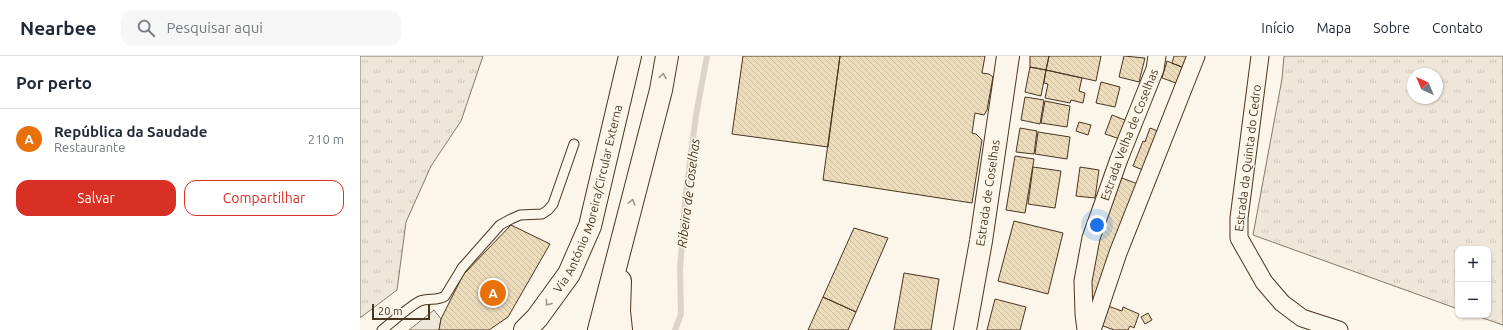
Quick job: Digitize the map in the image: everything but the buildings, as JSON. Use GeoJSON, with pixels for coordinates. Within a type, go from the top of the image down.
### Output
{"type":"FeatureCollection","features":[{"type":"Feature","properties":{"kind":"main road","name":"Via António Moreira/Circular Externa"},"geometry":{"type":"LineString","coordinates":[[525,330],[537,318],[569,274],[590,226],[630,56]]}},
{"type":"Feature","properties":{"kind":"main road"},"geometry":{"type":"LineString","coordinates":[[599,330],[661,90],[667,56]]}},
{"type":"Feature","properties":{"kind":"main road","name":"Estrada de Coselhas"},"geometry":{"type":"LineString","coordinates":[[965,330],[984,223],[1008,56]]}},
{"type":"Feature","properties":{"kind":"main road"},"geometry":{"type":"LineString","coordinates":[[621,330],[619,311],[622,239]]}},
{"type":"Feature","properties":{"kind":"street","name":"Estrada Velha de Coselhas"},"geometry":{"type":"LineString","coordinates":[[1086,330],[1083,281],[1091,238],[1119,159],[1155,69],[1157,56]]}},
{"type":"Feature","properties":{"kind":"street"},"geometry":{"type":"LineString","coordinates":[[1092,330],[1118,253],[1196,56]]}},
{"type":"Feature","properties":{"kind":"street","name":"Estrada da Quinta do Cedro"},"geometry":{"type":"LineString","coordinates":[[1260,56],[1239,218],[1239,238],[1264,282],[1282,303],[1302,318],[1338,330]]}},
{"type":"Feature","properties":{"kind":"lane"},"geometry":{"type":"LineString","coordinates":[[382,330],[419,301],[429,298],[440,299],[445,296],[462,268],[500,225],[520,216],[542,214],[548,210],[553,204],[574,144]]}},
{"type":"Feature","properties":{"kind":"green space"},"geometry":{"type":"Polygon","coordinates":[[[360,56],[483,56],[461,121],[431,166],[406,222],[397,290],[360,318],[360,56]]]}},
{"type":"Feature","properties":{"kind":"green space"},"geometry":{"type":"Polygon","coordinates":[[[1284,56],[1503,56],[1503,325],[1483,318],[1491,318],[1491,246],[1455,246],[1455,308],[1253,235],[1282,79],[1284,56]]]}},
{"type":"Feature","properties":{"kind":"shaded area"},"geometry":{"type":"Polygon","coordinates":[[[434,310],[441,319],[439,330],[409,330],[434,310]]]}},
{"type":"Feature","properties":{"kind":"waterway","name":"Ribeira de Coselhas"},"geometry":{"type":"LineString","coordinates":[[675,330],[681,314],[680,269],[685,201],[696,115],[707,56]]}},
{"type":"Feature","properties":{"kind":"place","name":"República da Saudade"},"geometry":{"type":"Point","coordinates":[493,293]}}]}
